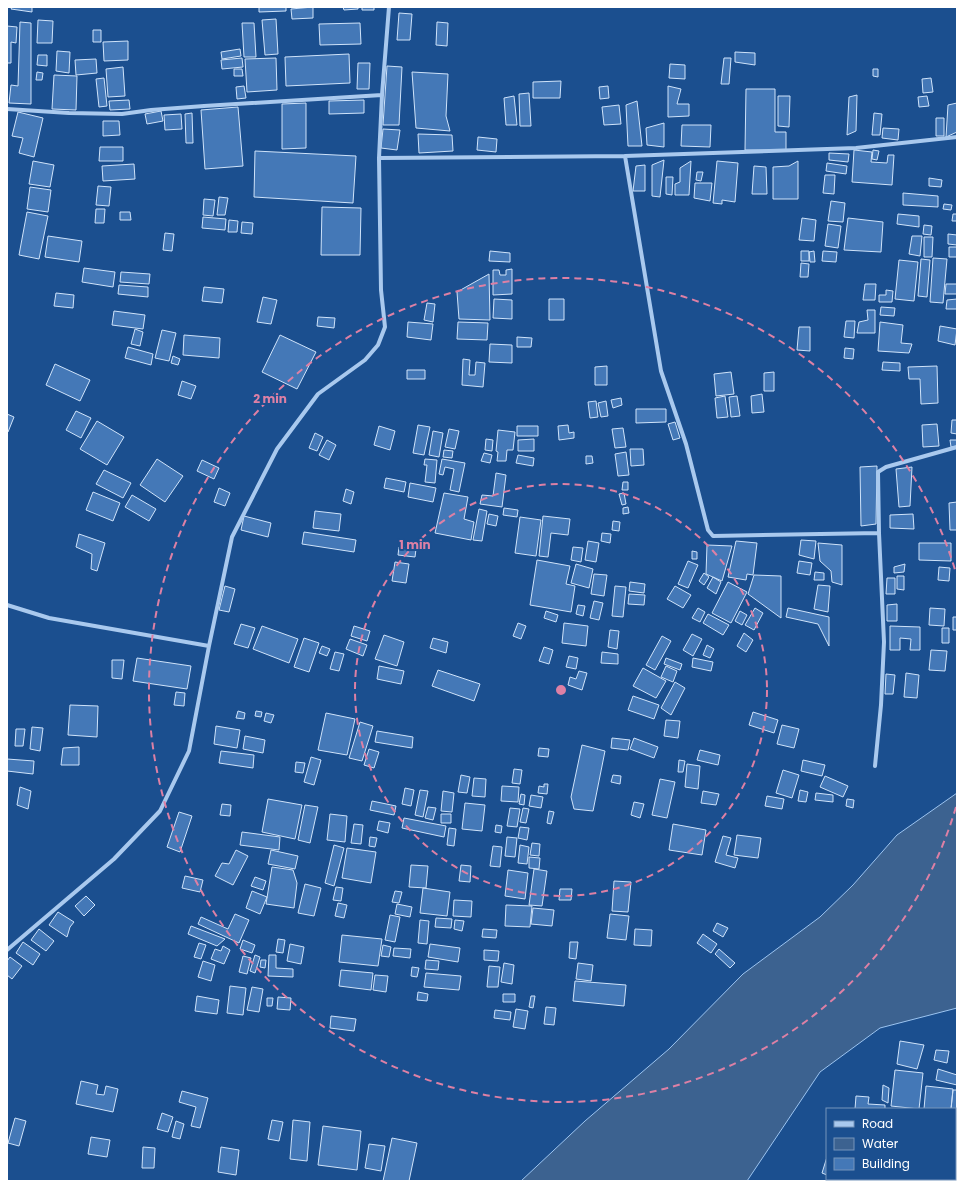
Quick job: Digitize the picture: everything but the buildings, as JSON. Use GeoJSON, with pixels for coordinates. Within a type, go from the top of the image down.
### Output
{"type":"FeatureCollection","features":[{"type":"Feature","properties":{"kind":"street"},"geometry":{"type":"LineString","coordinates":[[7,950],[114,860],[160,811],[190,751],[209,646],[232,537],[277,449],[318,394],[365,360],[378,345],[385,327],[381,290],[379,158],[389,7]]}},
{"type":"Feature","properties":{"kind":"street"},"geometry":{"type":"LineString","coordinates":[[7,109],[69,113],[122,114],[204,106],[382,95]]}},
{"type":"Feature","properties":{"kind":"street"},"geometry":{"type":"LineString","coordinates":[[379,158],[625,156],[856,148],[957,137]]}},
{"type":"Feature","properties":{"kind":"street"},"geometry":{"type":"LineString","coordinates":[[625,156],[661,371],[686,444],[708,530],[713,536],[879,533]]}},
{"type":"Feature","properties":{"kind":"street"},"geometry":{"type":"LineString","coordinates":[[875,766],[882,705],[884,642],[878,472],[886,467],[957,448]]}},
{"type":"Feature","properties":{"kind":"street"},"geometry":{"type":"LineString","coordinates":[[7,605],[49,618],[209,646]]}},
{"type":"Feature","properties":{"kind":"water"},"geometry":{"type":"Polygon","coordinates":[[[957,793],[957,1008],[880,1028],[820,1072],[747,1181],[521,1181],[585,1121],[669,1049],[743,974],[820,917],[853,885],[897,835],[957,793]]]}}]}
